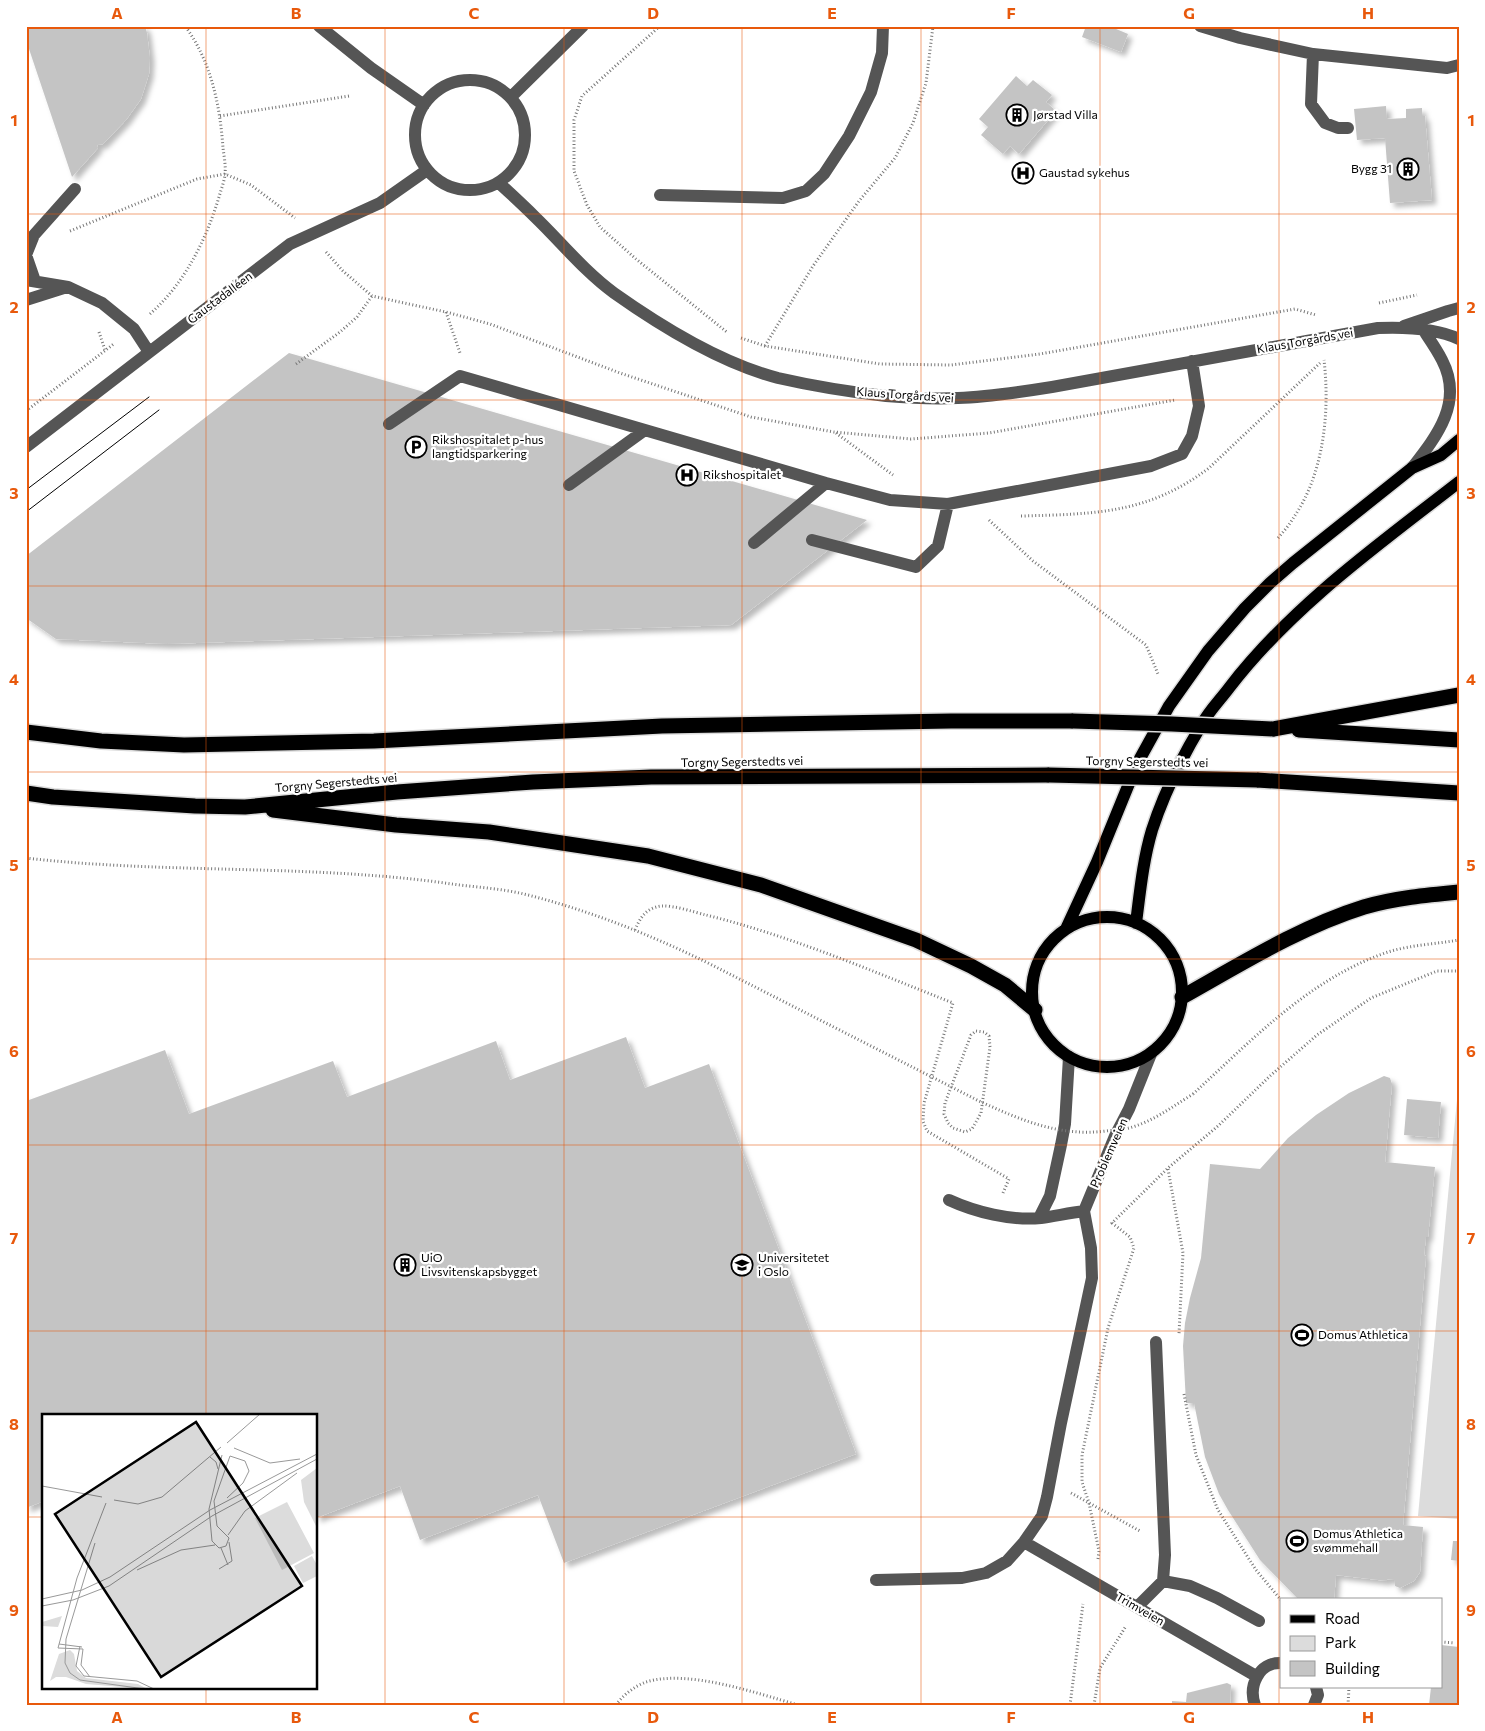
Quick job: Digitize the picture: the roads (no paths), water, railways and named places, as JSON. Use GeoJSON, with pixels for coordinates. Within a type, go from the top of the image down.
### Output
{"type":"FeatureCollection","features":[{"type":"Feature","properties":{"kind":"highway"},"geometry":{"type":"LineString","coordinates":[[1283,728],[1459,695]]}},
{"type":"Feature","properties":{"kind":"highway"},"geometry":{"type":"LineString","coordinates":[[26,732],[101,740],[184,745],[374,740],[662,726],[1073,721],[1283,728],[1459,740]]}},
{"type":"Feature","properties":{"kind":"highway","name":"Torgny Segerstedts vei"},"geometry":{"type":"LineString","coordinates":[[26,793],[53,797],[195,806],[245,807],[397,792],[532,782],[651,778],[1049,774],[1257,780],[1459,793]]}},
{"type":"Feature","properties":{"kind":"highway"},"geometry":{"type":"LineString","coordinates":[[245,807],[396,826],[489,832],[657,858],[761,885],[916,940],[971,966],[1005,985],[1035,1010]]}},
{"type":"Feature","properties":{"kind":"highway"},"geometry":{"type":"LineString","coordinates":[[1182,997],[1299,932],[1331,919],[1392,900],[1459,892]]}},
{"type":"Feature","properties":{"kind":"main road"},"geometry":{"type":"LineString","coordinates":[[1066,929],[1097,862],[1136,764],[1169,706],[1208,650],[1270,583],[1412,468],[1441,455],[1459,440]]}},
{"type":"Feature","properties":{"kind":"main road"},"geometry":{"type":"LineString","coordinates":[[1136,923],[1143,871],[1152,830],[1174,775],[1202,722],[1238,676],[1300,610],[1359,560],[1459,482]]}},
{"type":"Feature","properties":{"kind":"main road"},"geometry":{"type":"LineString","coordinates":[[1109,917],[1136,923],[1157,936],[1172,954],[1180,975],[1182,997],[1177,1021],[1162,1043],[1151,1054],[1137,1061],[1118,1066],[1095,1066],[1069,1057],[1054,1045],[1042,1029],[1035,1010],[1033,983],[1039,962],[1052,942],[1066,929],[1082,921],[1109,917]]}},
{"type":"Feature","properties":{"kind":"street"},"geometry":{"type":"LineString","coordinates":[[319,26],[371,68],[424,105]]}},
{"type":"Feature","properties":{"kind":"street"},"geometry":{"type":"LineString","coordinates":[[511,97],[583,26]]}},
{"type":"Feature","properties":{"kind":"street"},"geometry":{"type":"LineString","coordinates":[[660,195],[783,198],[806,191],[824,174],[849,136],[871,92],[882,53],[883,26]]}},
{"type":"Feature","properties":{"kind":"street"},"geometry":{"type":"LineString","coordinates":[[1200,26],[1240,38],[1313,54],[1447,68],[1459,65]]}},
{"type":"Feature","properties":{"kind":"street"},"geometry":{"type":"LineString","coordinates":[[1313,54],[1311,104],[1325,123],[1338,128],[1348,128]]}},
{"type":"Feature","properties":{"kind":"street"},"geometry":{"type":"LineString","coordinates":[[467,79],[484,81],[498,87],[511,97],[521,111],[526,126],[526,143],[521,158],[512,172],[499,183],[484,189],[468,190],[452,187],[437,180],[427,170],[419,157],[415,129],[418,115],[437,90],[451,83],[467,79]]}},
{"type":"Feature","properties":{"kind":"street","name":"Gaustadalléen"},"geometry":{"type":"LineString","coordinates":[[26,447],[290,244],[380,203],[427,170]]}},
{"type":"Feature","properties":{"kind":"street","name":"Klaus Torgårds vei"},"geometry":{"type":"LineString","coordinates":[[499,183],[588,271],[613,292],[661,325],[711,352],[776,377],[869,394],[911,398],[957,398],[1052,388],[1378,328],[1402,327],[1450,335],[1459,339]]}},
{"type":"Feature","properties":{"kind":"street"},"geometry":{"type":"LineString","coordinates":[[74,188],[34,235],[26,255],[30,280],[68,287],[102,302],[134,329],[149,352]]}},
{"type":"Feature","properties":{"kind":"street"},"geometry":{"type":"LineString","coordinates":[[26,300],[68,287]]}},
{"type":"Feature","properties":{"kind":"street","name":"Klaus Torgårds vei"},"geometry":{"type":"LineString","coordinates":[[1402,327],[1448,310],[1459,308]]}},
{"type":"Feature","properties":{"kind":"street"},"geometry":{"type":"LineString","coordinates":[[1412,468],[1434,440],[1448,414],[1450,392],[1449,377],[1443,361],[1424,331]]}},
{"type":"Feature","properties":{"kind":"street"},"geometry":{"type":"LineString","coordinates":[[389,424],[460,376],[890,500],[948,504],[1151,466],[1182,454],[1192,436],[1199,406],[1192,361]]}},
{"type":"Feature","properties":{"kind":"street"},"geometry":{"type":"LineString","coordinates":[[569,485],[644,430]]}},
{"type":"Feature","properties":{"kind":"street"},"geometry":{"type":"LineString","coordinates":[[754,543],[826,483]]}},
{"type":"Feature","properties":{"kind":"street"},"geometry":{"type":"LineString","coordinates":[[812,540],[916,567],[938,546],[948,504]]}},
{"type":"Feature","properties":{"kind":"street","name":"Problemveien"},"geometry":{"type":"LineString","coordinates":[[1084,1211],[1115,1136],[1129,1110],[1151,1054]]}},
{"type":"Feature","properties":{"kind":"street"},"geometry":{"type":"LineString","coordinates":[[1039,1218],[1050,1196],[1062,1145],[1069,1057]]}},
{"type":"Feature","properties":{"kind":"street"},"geometry":{"type":"LineString","coordinates":[[876,1580],[962,1578],[986,1573],[1007,1560],[1024,1542],[1042,1516],[1047,1497],[1092,1278],[1090,1248],[1084,1211],[1039,1218],[994,1215],[968,1209],[949,1200]]}},
{"type":"Feature","properties":{"kind":"street"},"geometry":{"type":"LineString","coordinates":[[1137,1607],[1163,1581],[1165,1555],[1156,1342]]}},
{"type":"Feature","properties":{"kind":"street","name":"Trimveien"},"geometry":{"type":"LineString","coordinates":[[1024,1542],[1256,1676]]}},
{"type":"Feature","properties":{"kind":"street"},"geometry":{"type":"LineString","coordinates":[[1163,1581],[1190,1586],[1217,1598],[1259,1621]]}},
{"type":"Feature","properties":{"kind":"street"},"geometry":{"type":"LineString","coordinates":[[1255,1705],[1251,1694],[1256,1676],[1263,1669],[1276,1662],[1280,1662]]}},
{"type":"Feature","properties":{"kind":"street"},"geometry":{"type":"LineString","coordinates":[[1314,1705],[1318,1695],[1316,1688]]}},
{"type":"Feature","properties":{"kind":"tram line"},"geometry":{"type":"LineString","coordinates":[[26,490],[149,397]]}},
{"type":"Feature","properties":{"kind":"tram line"},"geometry":{"type":"LineString","coordinates":[[26,512],[159,410]]}},
{"type":"Feature","properties":{"kind":"place","name":"Jørstad Villa"},"geometry":{"type":"Point","coordinates":[1017,115]}},
{"type":"Feature","properties":{"kind":"place","name":"Bygg 31"},"geometry":{"type":"Point","coordinates":[1408,169]}},
{"type":"Feature","properties":{"kind":"place","name":"Gaustad sykehus"},"geometry":{"type":"Point","coordinates":[1023,173]}},
{"type":"Feature","properties":{"kind":"place","name":"Rikshospitalet p-hus langtidsparkering"},"geometry":{"type":"Point","coordinates":[416,447]}},
{"type":"Feature","properties":{"kind":"place","name":"Rikshospitalet"},"geometry":{"type":"Point","coordinates":[687,475]}},
{"type":"Feature","properties":{"kind":"place","name":"UiO Livsvitenskapsbygget"},"geometry":{"type":"Point","coordinates":[405,1265]}},
{"type":"Feature","properties":{"kind":"place","name":"Universitetet i Oslo"},"geometry":{"type":"Point","coordinates":[742,1265]}},
{"type":"Feature","properties":{"kind":"place","name":"Domus Athletica"},"geometry":{"type":"Point","coordinates":[1302,1335]}},
{"type":"Feature","properties":{"kind":"place","name":"Domus Athletica svømmehall"},"geometry":{"type":"Point","coordinates":[1297,1541]}}]}
